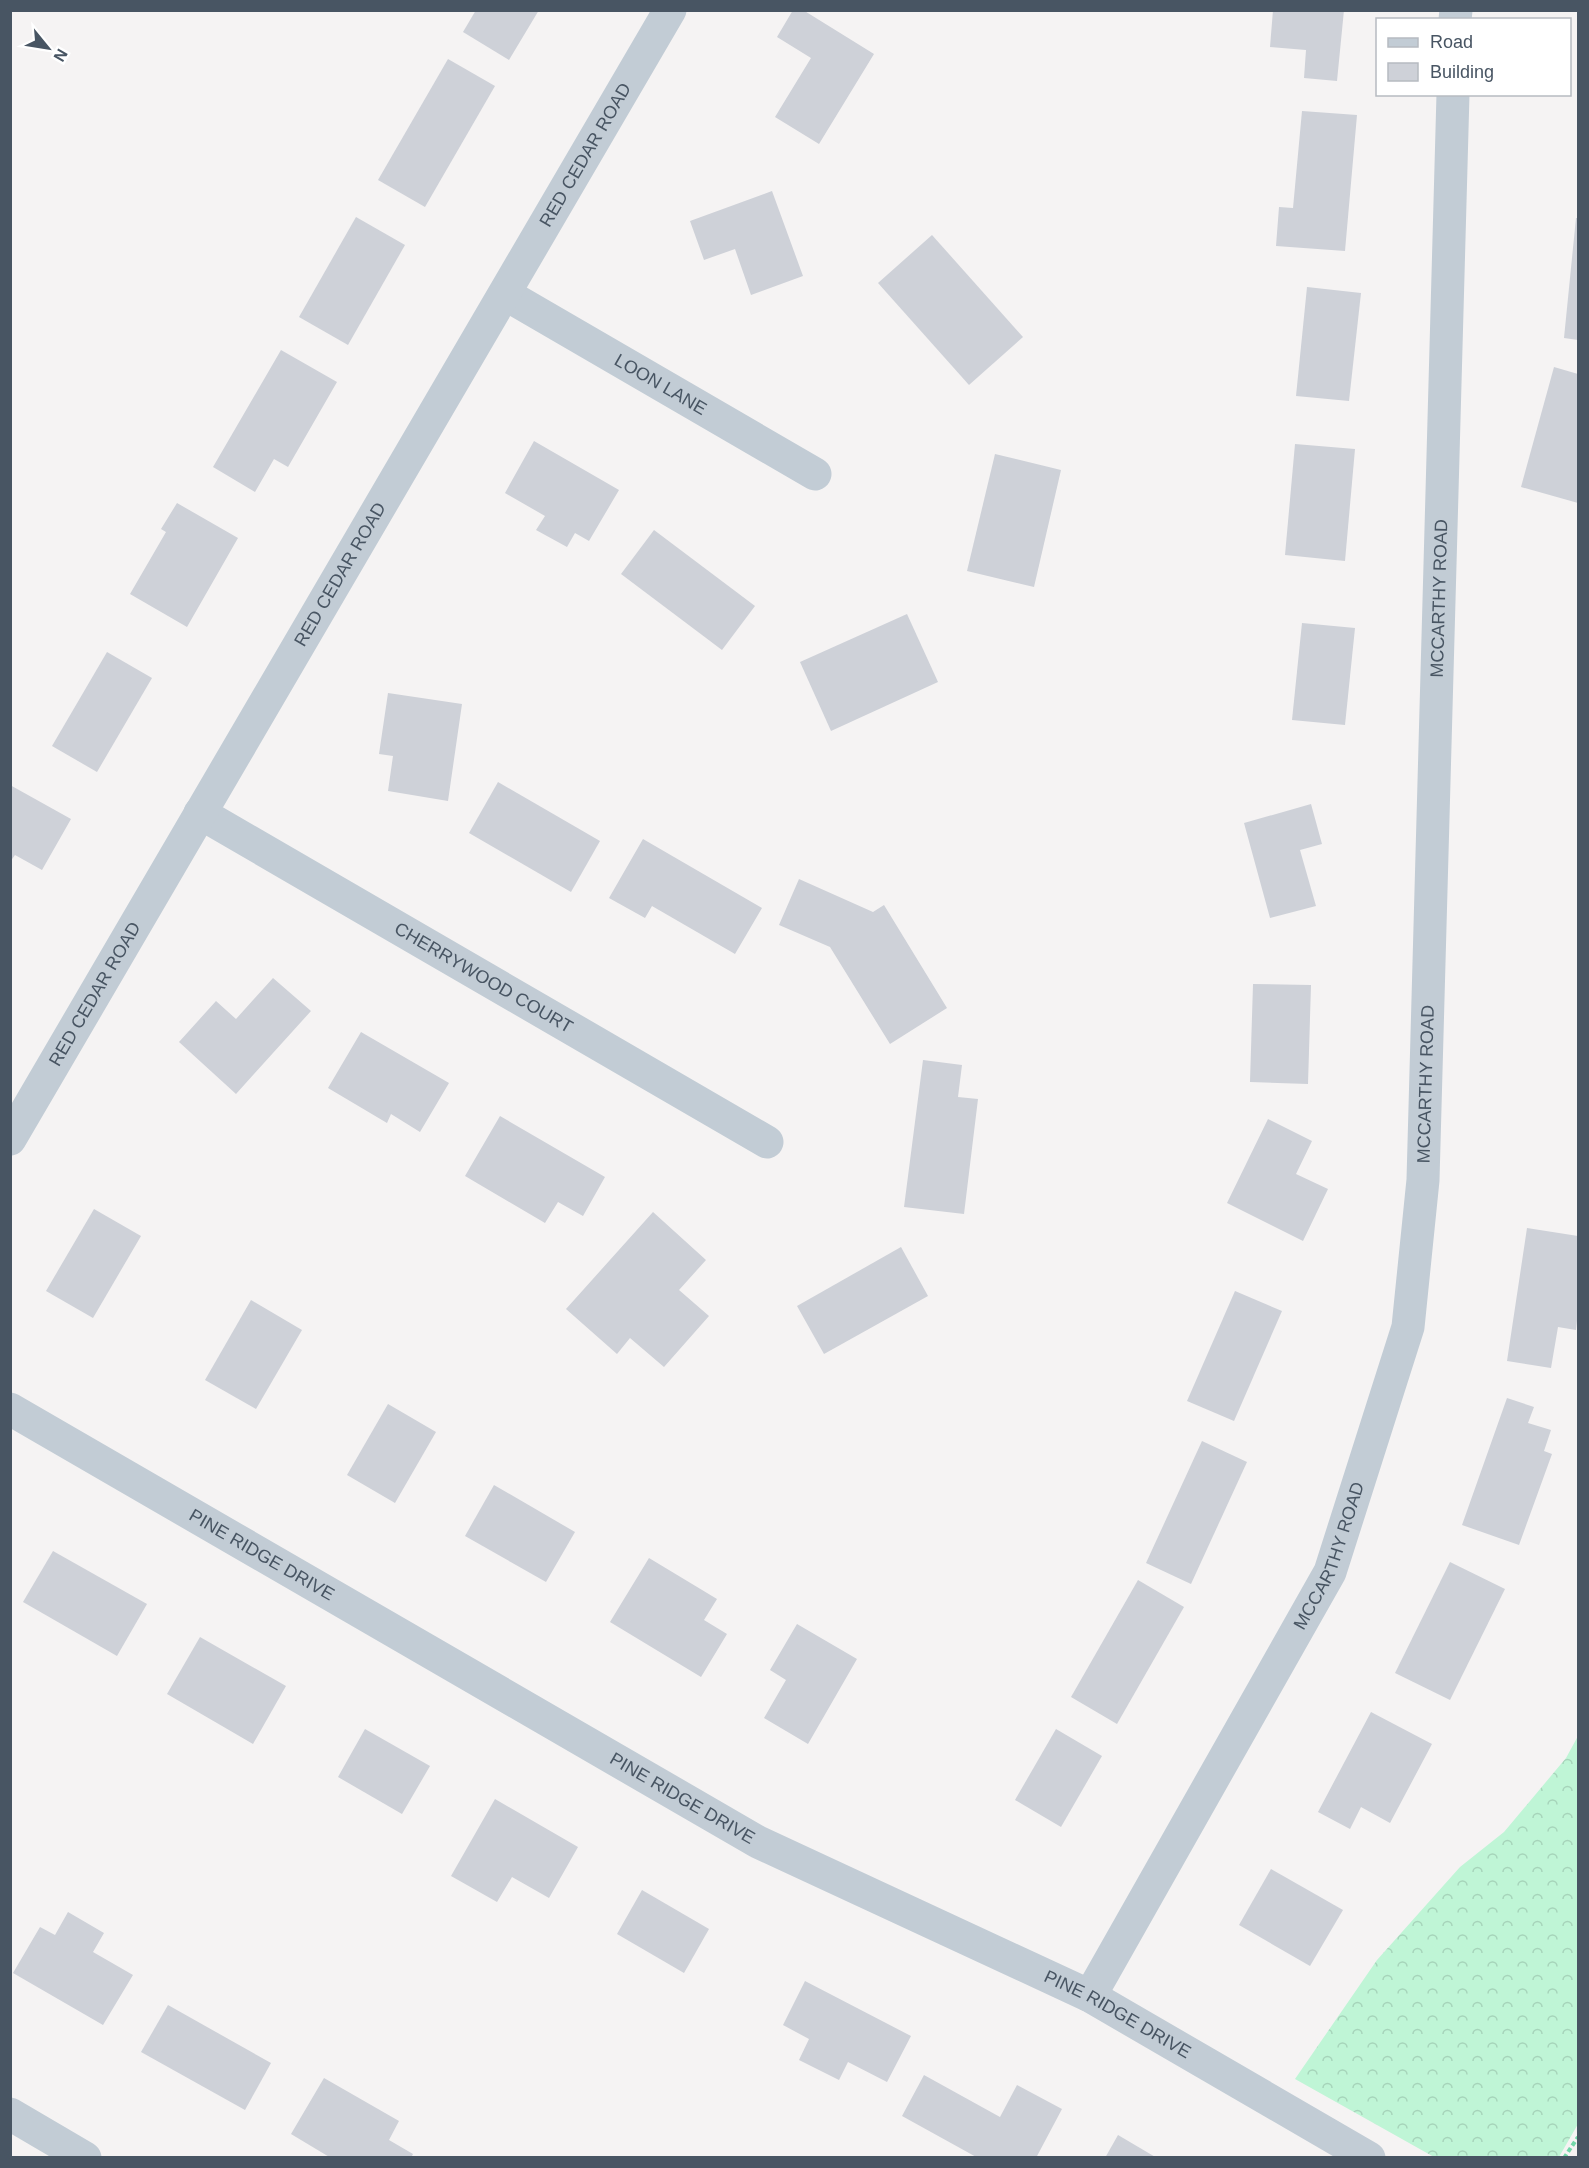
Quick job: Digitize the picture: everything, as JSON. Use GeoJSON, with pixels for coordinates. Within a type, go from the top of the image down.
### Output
{"type":"FeatureCollection","features":[{"type":"Feature","properties":{"kind":"street","name":"RED CEDAR ROAD"},"geometry":{"type":"LineString","coordinates":[[10,1139],[670,10]]}},
{"type":"Feature","properties":{"kind":"street","name":"MCCARTHY ROAD"},"geometry":{"type":"LineString","coordinates":[[1090,1996],[1330,1572],[1408,1327],[1423,1180],[1453,96]]}},
{"type":"Feature","properties":{"kind":"street","name":"LOON LANE"},"geometry":{"type":"LineString","coordinates":[[505,294],[815,474]]}},
{"type":"Feature","properties":{"kind":"street","name":"CHERRYWOOD COURT"},"geometry":{"type":"LineString","coordinates":[[200,813],[767,1142]]}},
{"type":"Feature","properties":{"kind":"street","name":"PINE RIDGE DRIVE"},"geometry":{"type":"LineString","coordinates":[[10,1409],[758,1842],[1090,1996],[1369,2157]]}},
{"type":"Feature","properties":{"kind":"street"},"geometry":{"type":"LineString","coordinates":[[10,2114],[85,2157]]}},
{"type":"Feature","properties":{"kind":"path"},"geometry":{"type":"LineString","coordinates":[[1564,2157],[1578,2137]]}},
{"type":"Feature","properties":{"kind":"green space"},"geometry":{"type":"Polygon","coordinates":[[[1578,1736],[1578,2124],[1559,2157],[1434,2157],[1295,2079],[1377,1960],[1460,1867],[1504,1832],[1566,1758],[1578,1736]]]}},
{"type":"Feature","properties":{"kind":"building"},"geometry":{"type":"Polygon","coordinates":[[[476,10],[539,10],[509,60],[463,32],[476,10]]]}},
{"type":"Feature","properties":{"kind":"building"},"geometry":{"type":"Polygon","coordinates":[[[793,10],[803,10],[874,54],[819,144],[775,117],[811,58],[777,37],[793,10]]]}},
{"type":"Feature","properties":{"kind":"building"},"geometry":{"type":"Polygon","coordinates":[[[1273,10],[1344,10],[1337,81],[1304,78],[1306,50],[1270,47],[1273,10]]]}},
{"type":"Feature","properties":{"kind":"building"},"geometry":{"type":"Polygon","coordinates":[[[448,59],[495,86],[425,207],[378,180],[448,59]]]}},
{"type":"Feature","properties":{"kind":"building"},"geometry":{"type":"Polygon","coordinates":[[[1302,111],[1357,115],[1345,251],[1276,246],[1279,207],[1293,208],[1302,111]]]}},
{"type":"Feature","properties":{"kind":"building"},"geometry":{"type":"Polygon","coordinates":[[[772,191],[803,276],[751,295],[735,249],[704,260],[690,221],[772,191]]]}},
{"type":"Feature","properties":{"kind":"building"},"geometry":{"type":"Polygon","coordinates":[[[356,217],[405,245],[348,345],[299,317],[356,217]]]}},
{"type":"Feature","properties":{"kind":"building"},"geometry":{"type":"Polygon","coordinates":[[[1576,218],[1578,218],[1578,340],[1564,338],[1576,218]]]}},
{"type":"Feature","properties":{"kind":"building"},"geometry":{"type":"Polygon","coordinates":[[[932,235],[1023,337],[969,385],[878,283],[932,235]]]}},
{"type":"Feature","properties":{"kind":"building"},"geometry":{"type":"Polygon","coordinates":[[[1307,287],[1361,293],[1349,401],[1296,396],[1307,287]]]}},
{"type":"Feature","properties":{"kind":"building"},"geometry":{"type":"Polygon","coordinates":[[[281,350],[337,382],[288,467],[274,459],[255,492],[213,467],[281,350]]]}},
{"type":"Feature","properties":{"kind":"building"},"geometry":{"type":"Polygon","coordinates":[[[1554,367],[1578,374],[1578,503],[1521,487],[1554,367]]]}},
{"type":"Feature","properties":{"kind":"building"},"geometry":{"type":"Polygon","coordinates":[[[534,441],[619,490],[589,541],[575,533],[567,547],[536,530],[545,516],[505,493],[534,441]]]}},
{"type":"Feature","properties":{"kind":"building"},"geometry":{"type":"Polygon","coordinates":[[[1295,444],[1355,449],[1345,561],[1285,555],[1295,444]]]}},
{"type":"Feature","properties":{"kind":"building"},"geometry":{"type":"Polygon","coordinates":[[[995,454],[1061,470],[1034,587],[967,571],[995,454]]]}},
{"type":"Feature","properties":{"kind":"building"},"geometry":{"type":"Polygon","coordinates":[[[177,503],[238,538],[187,627],[130,594],[166,532],[161,529],[177,503]]]}},
{"type":"Feature","properties":{"kind":"building"},"geometry":{"type":"Polygon","coordinates":[[[654,530],[755,606],[722,650],[621,574],[654,530]]]}},
{"type":"Feature","properties":{"kind":"building"},"geometry":{"type":"Polygon","coordinates":[[[907,614],[938,682],[831,731],[800,662],[907,614]]]}},
{"type":"Feature","properties":{"kind":"building"},"geometry":{"type":"Polygon","coordinates":[[[1302,623],[1355,628],[1345,725],[1292,720],[1302,623]]]}},
{"type":"Feature","properties":{"kind":"building"},"geometry":{"type":"Polygon","coordinates":[[[107,652],[152,678],[97,772],[52,746],[107,652]]]}},
{"type":"Feature","properties":{"kind":"building"},"geometry":{"type":"Polygon","coordinates":[[[388,693],[462,704],[448,801],[388,791],[393,756],[379,754],[388,693]]]}},
{"type":"Feature","properties":{"kind":"building"},"geometry":{"type":"Polygon","coordinates":[[[498,782],[600,841],[571,892],[469,833],[498,782]]]}},
{"type":"Feature","properties":{"kind":"building"},"geometry":{"type":"Polygon","coordinates":[[[10,785],[71,819],[42,870],[15,855],[10,862],[10,785]]]}},
{"type":"Feature","properties":{"kind":"building"},"geometry":{"type":"Polygon","coordinates":[[[1311,804],[1322,844],[1300,850],[1316,906],[1270,918],[1244,823],[1311,804]]]}},
{"type":"Feature","properties":{"kind":"building"},"geometry":{"type":"Polygon","coordinates":[[[643,839],[762,908],[735,954],[652,906],[645,918],[609,898],[643,839]]]}},
{"type":"Feature","properties":{"kind":"building"},"geometry":{"type":"Polygon","coordinates":[[[799,879],[873,912],[884,905],[947,1008],[890,1044],[830,947],[779,925],[799,879]]]}},
{"type":"Feature","properties":{"kind":"building"},"geometry":{"type":"Polygon","coordinates":[[[273,978],[311,1011],[236,1094],[179,1042],[216,1001],[236,1019],[273,978]]]}},
{"type":"Feature","properties":{"kind":"building"},"geometry":{"type":"Polygon","coordinates":[[[1253,984],[1311,985],[1308,1084],[1250,1082],[1253,984]]]}},
{"type":"Feature","properties":{"kind":"building"},"geometry":{"type":"Polygon","coordinates":[[[361,1032],[449,1083],[420,1132],[391,1114],[387,1123],[328,1088],[361,1032]]]}},
{"type":"Feature","properties":{"kind":"building"},"geometry":{"type":"Polygon","coordinates":[[[923,1060],[962,1065],[958,1097],[978,1099],[964,1214],[904,1207],[923,1060]]]}},
{"type":"Feature","properties":{"kind":"building"},"geometry":{"type":"Polygon","coordinates":[[[500,1116],[605,1177],[583,1216],[558,1202],[545,1223],[465,1176],[500,1116]]]}},
{"type":"Feature","properties":{"kind":"building"},"geometry":{"type":"Polygon","coordinates":[[[1268,1119],[1312,1141],[1296,1174],[1328,1189],[1303,1241],[1227,1203],[1268,1119]]]}},
{"type":"Feature","properties":{"kind":"building"},"geometry":{"type":"Polygon","coordinates":[[[94,1209],[141,1236],[93,1318],[46,1291],[94,1209]]]}},
{"type":"Feature","properties":{"kind":"building"},"geometry":{"type":"Polygon","coordinates":[[[653,1212],[706,1260],[679,1290],[709,1316],[664,1367],[630,1338],[617,1354],[566,1309],[653,1212]]]}},
{"type":"Feature","properties":{"kind":"building"},"geometry":{"type":"Polygon","coordinates":[[[1527,1228],[1578,1236],[1576,1330],[1558,1327],[1551,1368],[1507,1361],[1527,1228]]]}},
{"type":"Feature","properties":{"kind":"building"},"geometry":{"type":"Polygon","coordinates":[[[901,1247],[928,1296],[824,1354],[797,1306],[901,1247]]]}},
{"type":"Feature","properties":{"kind":"building"},"geometry":{"type":"Polygon","coordinates":[[[1235,1291],[1282,1311],[1234,1421],[1187,1401],[1235,1291]]]}},
{"type":"Feature","properties":{"kind":"building"},"geometry":{"type":"Polygon","coordinates":[[[251,1300],[302,1330],[256,1409],[205,1380],[251,1300]]]}},
{"type":"Feature","properties":{"kind":"building"},"geometry":{"type":"Polygon","coordinates":[[[1507,1398],[1534,1407],[1528,1423],[1551,1430],[1544,1451],[1552,1454],[1519,1545],[1462,1525],[1507,1398]]]}},
{"type":"Feature","properties":{"kind":"building"},"geometry":{"type":"Polygon","coordinates":[[[388,1404],[436,1432],[395,1503],[347,1475],[388,1404]]]}},
{"type":"Feature","properties":{"kind":"building"},"geometry":{"type":"Polygon","coordinates":[[[1202,1441],[1247,1462],[1191,1584],[1146,1563],[1202,1441]]]}},
{"type":"Feature","properties":{"kind":"building"},"geometry":{"type":"Polygon","coordinates":[[[494,1485],[575,1532],[546,1582],[465,1536],[494,1485]]]}},
{"type":"Feature","properties":{"kind":"building"},"geometry":{"type":"Polygon","coordinates":[[[53,1551],[147,1604],[117,1656],[23,1602],[53,1551]]]}},
{"type":"Feature","properties":{"kind":"building"},"geometry":{"type":"Polygon","coordinates":[[[649,1558],[717,1599],[704,1620],[727,1634],[701,1677],[610,1622],[649,1558]]]}},
{"type":"Feature","properties":{"kind":"building"},"geometry":{"type":"Polygon","coordinates":[[[1450,1562],[1505,1589],[1450,1700],[1395,1673],[1450,1562]]]}},
{"type":"Feature","properties":{"kind":"building"},"geometry":{"type":"Polygon","coordinates":[[[1138,1580],[1184,1607],[1117,1724],[1071,1697],[1138,1580]]]}},
{"type":"Feature","properties":{"kind":"building"},"geometry":{"type":"Polygon","coordinates":[[[797,1624],[857,1659],[808,1744],[764,1718],[786,1680],[770,1670],[797,1624]]]}},
{"type":"Feature","properties":{"kind":"building"},"geometry":{"type":"Polygon","coordinates":[[[200,1637],[286,1686],[253,1744],[167,1694],[200,1637]]]}},
{"type":"Feature","properties":{"kind":"building"},"geometry":{"type":"Polygon","coordinates":[[[1371,1712],[1432,1744],[1390,1823],[1361,1807],[1350,1829],[1318,1812],[1371,1712]]]}},
{"type":"Feature","properties":{"kind":"building"},"geometry":{"type":"Polygon","coordinates":[[[365,1729],[430,1766],[402,1814],[338,1777],[365,1729]]]}},
{"type":"Feature","properties":{"kind":"building"},"geometry":{"type":"Polygon","coordinates":[[[1056,1729],[1102,1756],[1061,1827],[1015,1800],[1056,1729]]]}},
{"type":"Feature","properties":{"kind":"building"},"geometry":{"type":"Polygon","coordinates":[[[495,1799],[578,1847],[549,1898],[512,1877],[497,1902],[451,1876],[495,1799]]]}},
{"type":"Feature","properties":{"kind":"building"},"geometry":{"type":"Polygon","coordinates":[[[1271,1869],[1343,1910],[1310,1966],[1239,1925],[1271,1869]]]}},
{"type":"Feature","properties":{"kind":"building"},"geometry":{"type":"Polygon","coordinates":[[[642,1890],[709,1929],[684,1973],[617,1934],[642,1890]]]}},
{"type":"Feature","properties":{"kind":"building"},"geometry":{"type":"Polygon","coordinates":[[[68,1912],[104,1933],[93,1952],[133,1975],[103,2025],[13,1973],[40,1927],[55,1935],[68,1912]]]}},
{"type":"Feature","properties":{"kind":"building"},"geometry":{"type":"Polygon","coordinates":[[[805,1981],[911,2036],[887,2082],[848,2062],[839,2080],[799,2060],[809,2039],[783,2025],[805,1981]]]}},
{"type":"Feature","properties":{"kind":"building"},"geometry":{"type":"Polygon","coordinates":[[[168,2005],[271,2063],[245,2110],[141,2052],[168,2005]]]}},
{"type":"Feature","properties":{"kind":"building"},"geometry":{"type":"Polygon","coordinates":[[[924,2075],[1000,2117],[1017,2085],[1062,2109],[1036,2158],[978,2158],[902,2116],[924,2075]]]}},
{"type":"Feature","properties":{"kind":"building"},"geometry":{"type":"Polygon","coordinates":[[[324,2078],[399,2121],[389,2140],[413,2154],[411,2158],[331,2158],[291,2134],[324,2078]]]}},
{"type":"Feature","properties":{"kind":"building"},"geometry":{"type":"Polygon","coordinates":[[[1118,2135],[1157,2158],[1105,2158],[1118,2135]]]}}]}
